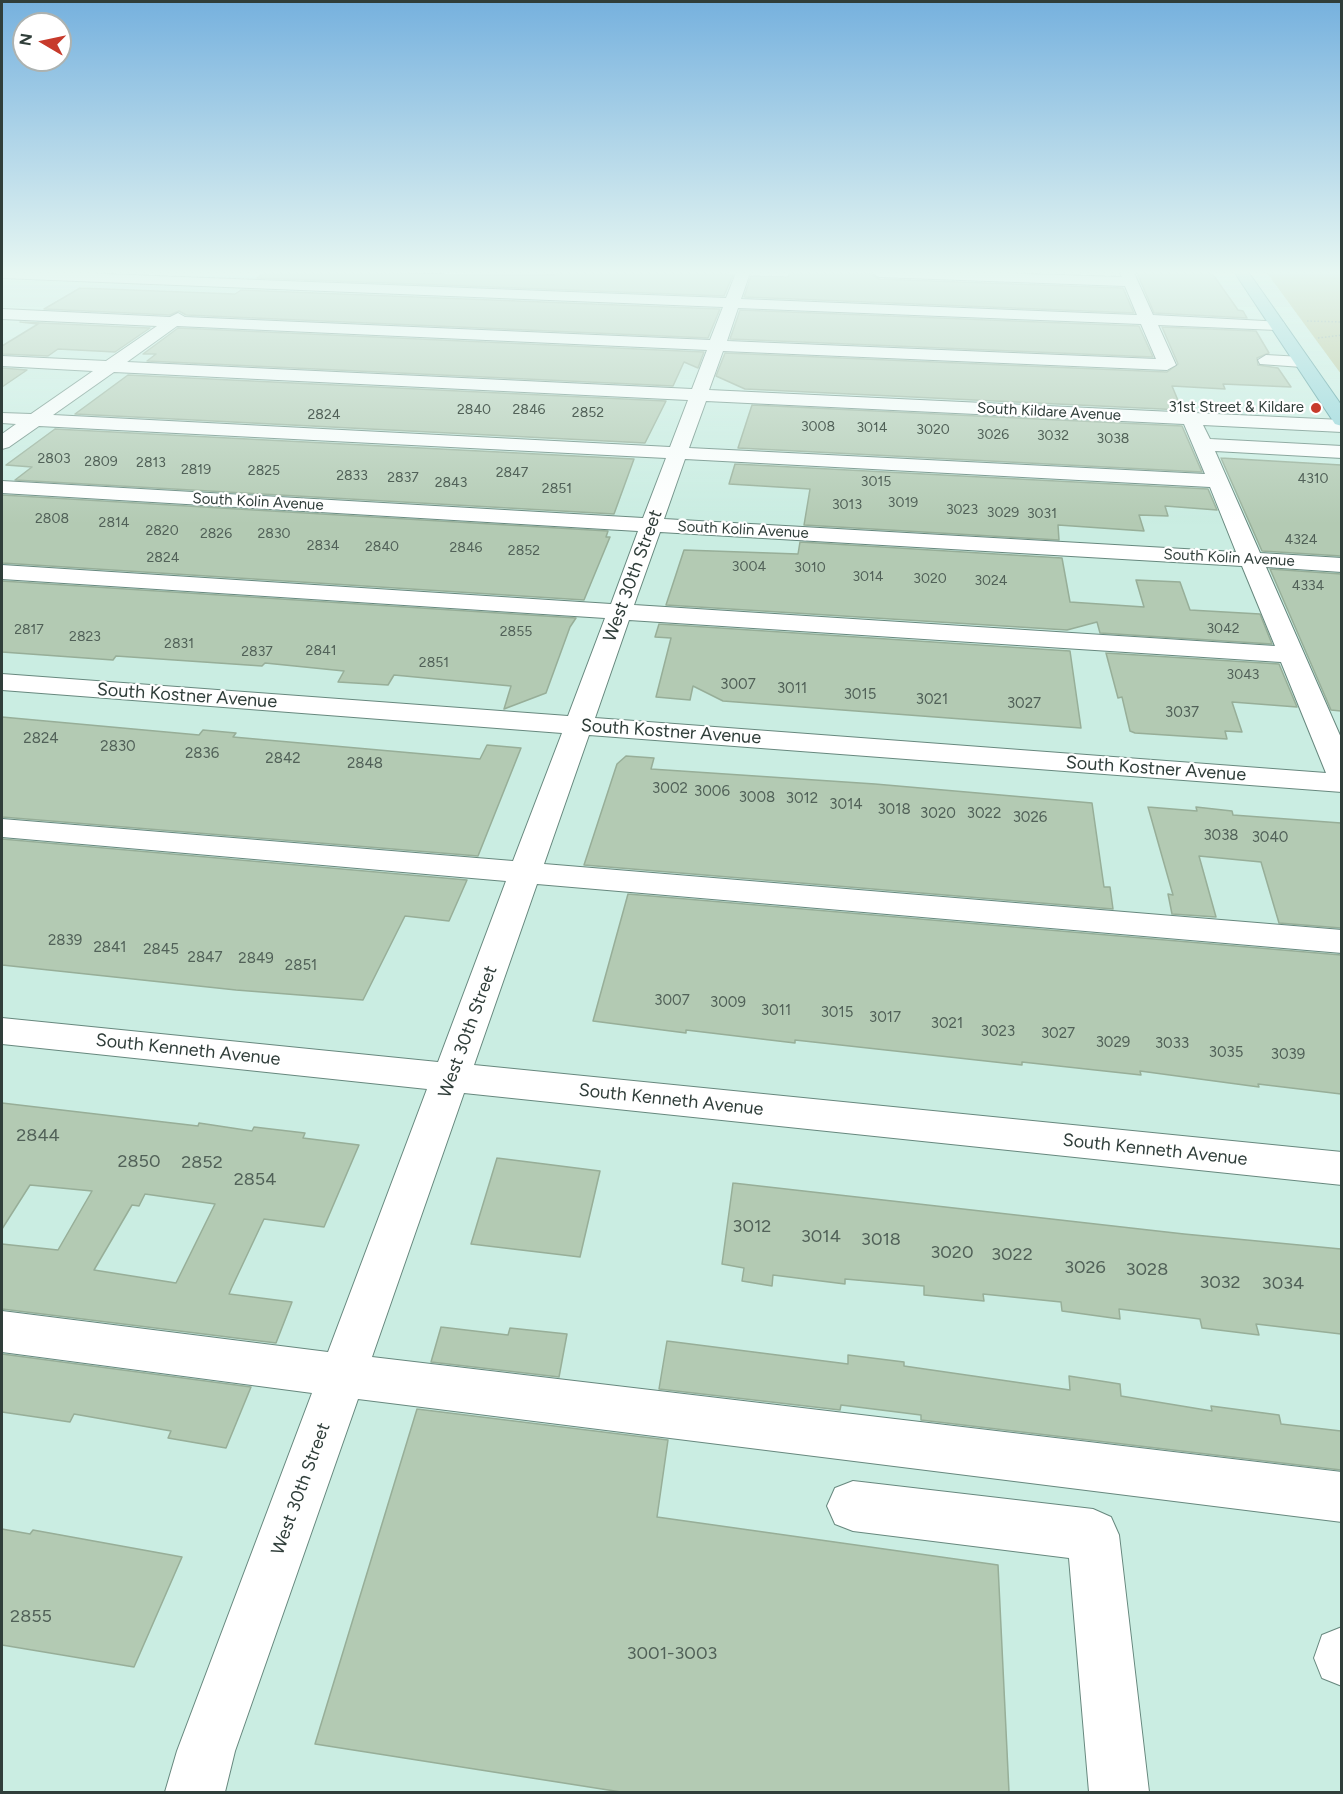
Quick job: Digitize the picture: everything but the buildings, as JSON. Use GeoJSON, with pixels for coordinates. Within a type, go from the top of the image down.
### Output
{"type":"FeatureCollection","features":[{"type":"Feature","properties":{"kind":"main road"},"geometry":{"type":"LineString","coordinates":[[1296,357],[1341,420]]}},
{"type":"Feature","properties":{"kind":"street"},"geometry":{"type":"LineString","coordinates":[[2,443],[123,357]]}},
{"type":"Feature","properties":{"kind":"street","name":"West 30th Street"},"geometry":{"type":"LineString","coordinates":[[195,1792],[206,1751],[713,357]]}},
{"type":"Feature","properties":{"kind":"street"},"geometry":{"type":"LineString","coordinates":[[995,357],[1167,364],[1164,357]]}},
{"type":"Feature","properties":{"kind":"street"},"geometry":{"type":"LineString","coordinates":[[1266,360],[1302,362]]}},
{"type":"Feature","properties":{"kind":"street","name":"South Kildare Avenue"},"geometry":{"type":"LineString","coordinates":[[2,361],[1341,426]]}},
{"type":"Feature","properties":{"kind":"street"},"geometry":{"type":"LineString","coordinates":[[2,417],[1218,481]]}},
{"type":"Feature","properties":{"kind":"street"},"geometry":{"type":"LineString","coordinates":[[1191,418],[1253,560],[1291,655],[1338,780],[1341,809]]}},
{"type":"Feature","properties":{"kind":"street"},"geometry":{"type":"LineString","coordinates":[[1203,445],[1341,452]]}},
{"type":"Feature","properties":{"kind":"street","name":"South Kolin Avenue"},"geometry":{"type":"LineString","coordinates":[[2,487],[1341,565]]}},
{"type":"Feature","properties":{"kind":"street"},"geometry":{"type":"LineString","coordinates":[[2,573],[1291,655]]}},
{"type":"Feature","properties":{"kind":"street","name":"South Kostner Avenue"},"geometry":{"type":"LineString","coordinates":[[2,682],[1338,780]]}},
{"type":"Feature","properties":{"kind":"street"},"geometry":{"type":"LineString","coordinates":[[2,828],[1341,942]]}},
{"type":"Feature","properties":{"kind":"street","name":"South Kenneth Avenue"},"geometry":{"type":"LineString","coordinates":[[2,1031],[1341,1168]]}},
{"type":"Feature","properties":{"kind":"street"},"geometry":{"type":"LineString","coordinates":[[2,1330],[343,1375],[1341,1497]]}},
{"type":"Feature","properties":{"kind":"street"},"geometry":{"type":"LineString","coordinates":[[853,1506],[1093,1535],[1119,1792]]}},
{"type":"Feature","properties":{"kind":"green space"},"geometry":{"type":"Polygon","coordinates":[[[1328,357],[1341,357],[1341,374],[1328,357]]]}},
{"type":"Feature","properties":{"kind":"place","name":"31st Street & Kildare"},"geometry":{"type":"Point","coordinates":[1316,408]}}]}
